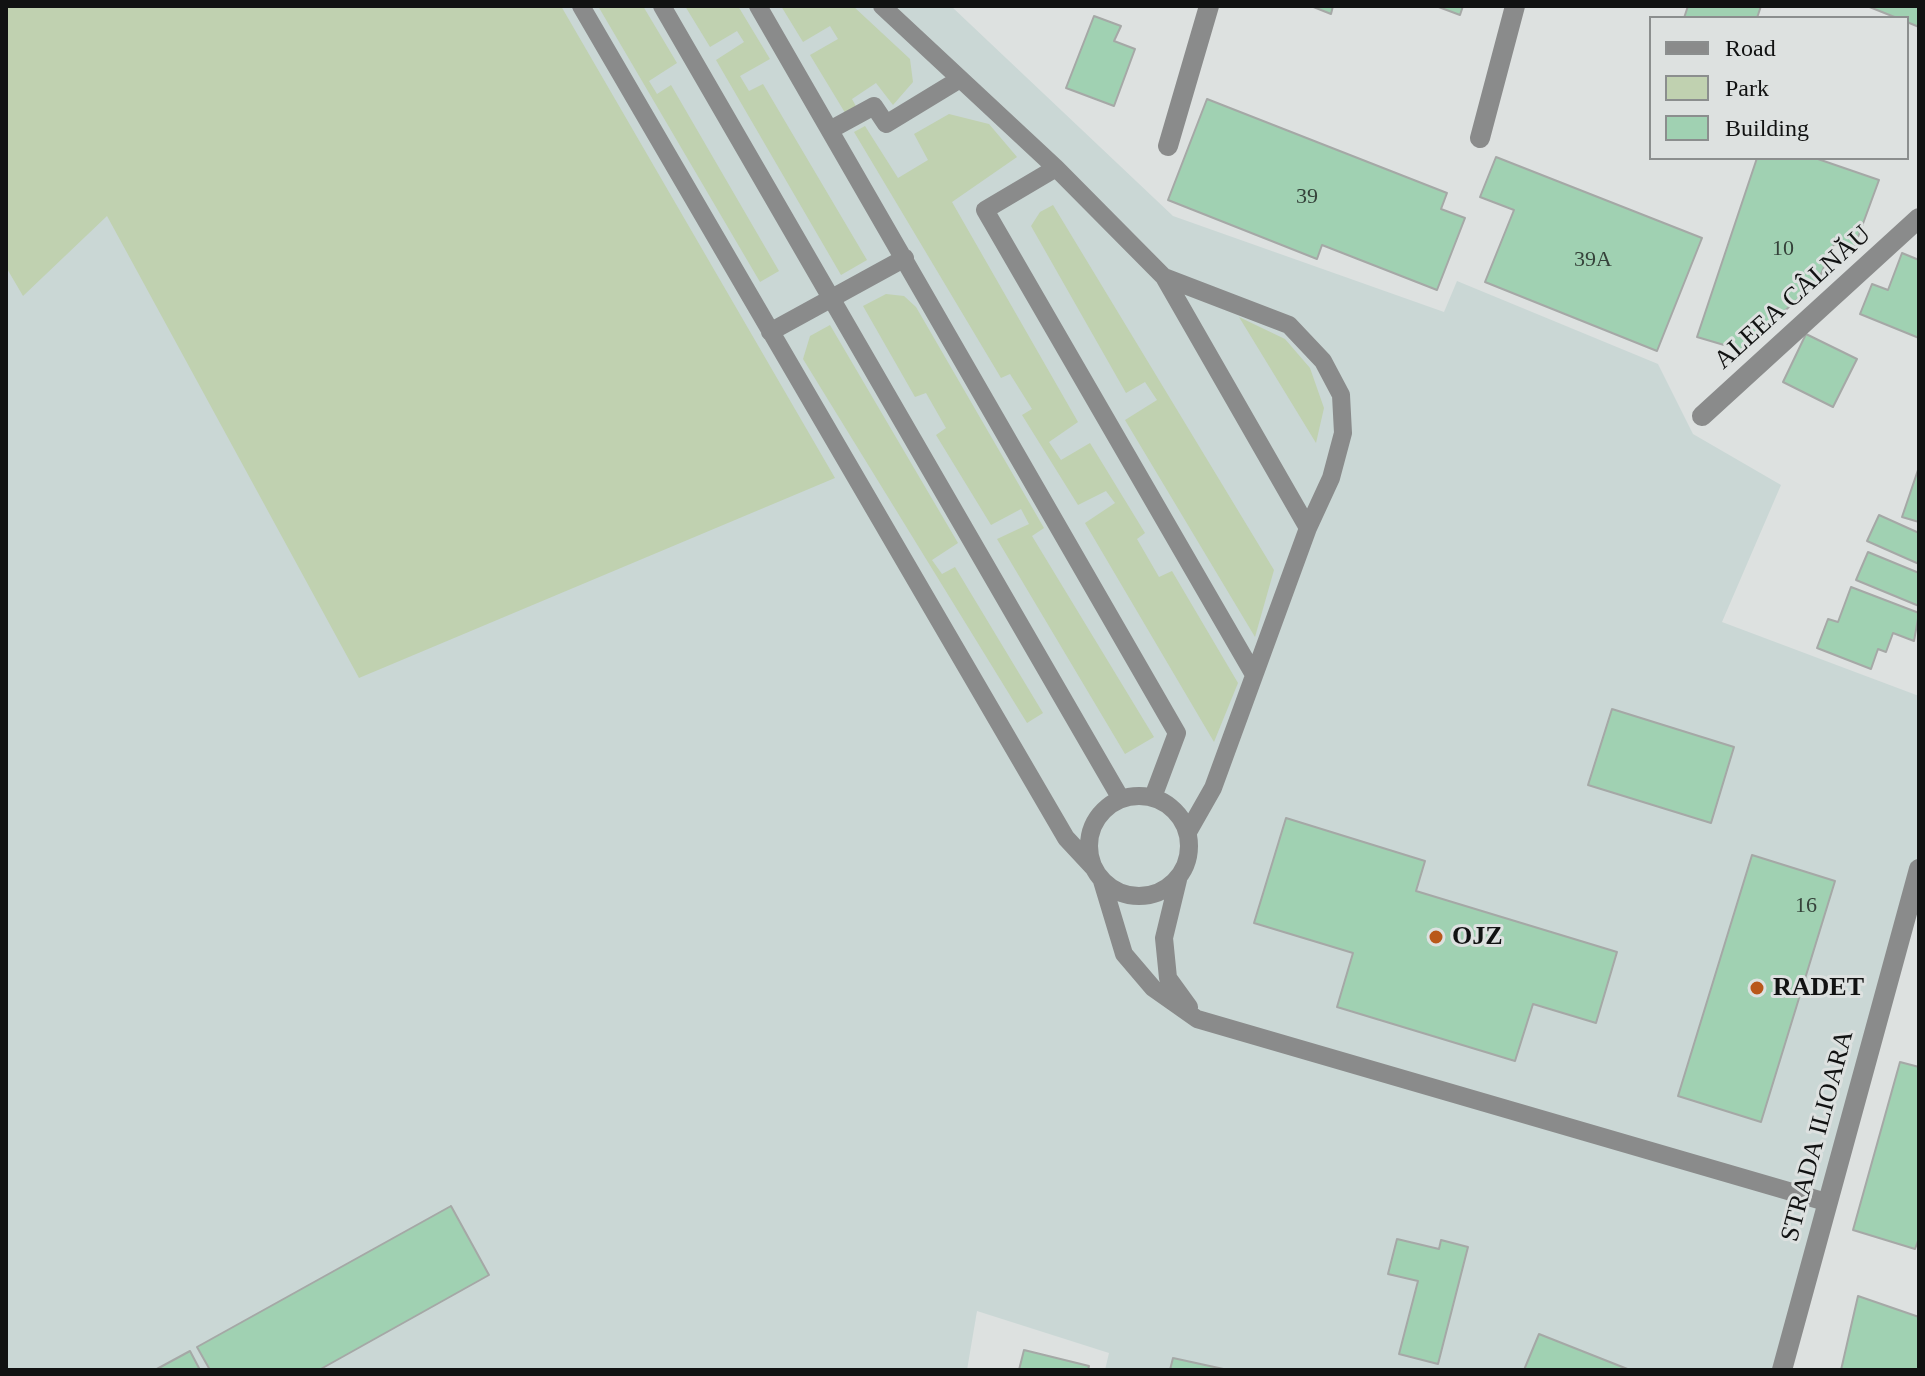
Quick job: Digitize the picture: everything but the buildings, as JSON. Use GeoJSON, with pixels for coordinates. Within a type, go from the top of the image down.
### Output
{"type":"FeatureCollection","features":[{"type":"Feature","properties":{"kind":"street"},"geometry":{"type":"LineString","coordinates":[[1168,146],[1209,6]]}},
{"type":"Feature","properties":{"kind":"street"},"geometry":{"type":"LineString","coordinates":[[1480,138],[1515,6]]}},
{"type":"Feature","properties":{"kind":"street","name":"ALEEA CÂLNĂU"},"geometry":{"type":"LineString","coordinates":[[1702,416],[1919,218]]}},
{"type":"Feature","properties":{"kind":"street","name":"STRADA ILIOARA"},"geometry":{"type":"LineString","coordinates":[[1782,1370],[1919,869]]}},
{"type":"Feature","properties":{"kind":"lane"},"geometry":{"type":"LineString","coordinates":[[581,6],[1066,838],[1116,891],[1140,897],[1165,890],[1178,880]]}},
{"type":"Feature","properties":{"kind":"lane"},"geometry":{"type":"LineString","coordinates":[[662,6],[1121,799]]}},
{"type":"Feature","properties":{"kind":"lane"},"geometry":{"type":"LineString","coordinates":[[758,6],[1177,733],[1153,797]]}},
{"type":"Feature","properties":{"kind":"lane"},"geometry":{"type":"LineString","coordinates":[[882,6],[1056,168],[1164,277],[1308,528]]}},
{"type":"Feature","properties":{"kind":"lane"},"geometry":{"type":"LineString","coordinates":[[830,130],[874,106],[886,124],[960,79]]}},
{"type":"Feature","properties":{"kind":"lane"},"geometry":{"type":"LineString","coordinates":[[1056,168],[985,210],[1253,673]]}},
{"type":"Feature","properties":{"kind":"lane"},"geometry":{"type":"LineString","coordinates":[[770,332],[905,258]]}},
{"type":"Feature","properties":{"kind":"lane"},"geometry":{"type":"LineString","coordinates":[[1164,277],[1289,325],[1323,361],[1341,395],[1343,433],[1331,478],[1308,528],[1213,788],[1188,832]]}},
{"type":"Feature","properties":{"kind":"lane"},"geometry":{"type":"LineString","coordinates":[[1197,1019],[1168,978],[1164,938],[1178,880],[1190,848],[1188,832],[1181,816],[1153,797],[1121,799],[1107,807],[1090,834],[1097,874],[1124,954],[1153,988],[1197,1019],[1826,1202]]}},
{"type":"Feature","properties":{"kind":"shaded area"},"geometry":{"type":"Polygon","coordinates":[[[6,6],[951,6],[1173,216],[1444,312],[1457,281],[1658,364],[1693,434],[1781,485],[1722,622],[1919,696],[1919,869],[1782,1370],[1105,1370],[1109,1353],[977,1311],[967,1370],[6,1370],[6,6]]]}},
{"type":"Feature","properties":{"kind":"green space"},"geometry":{"type":"Polygon","coordinates":[[[6,6],[561,6],[835,478],[359,678],[107,216],[23,296],[6,267],[6,6]]]}},
{"type":"Feature","properties":{"kind":"green space"},"geometry":{"type":"Polygon","coordinates":[[[598,6],[643,6],[677,63],[649,81],[657,94],[671,85],[779,271],[760,282],[598,6]]]}},
{"type":"Feature","properties":{"kind":"green space"},"geometry":{"type":"Polygon","coordinates":[[[685,6],[738,6],[770,59],[740,76],[749,91],[763,84],[867,260],[841,275],[716,60],[744,42],[737,31],[710,47],[685,6]]]}},
{"type":"Feature","properties":{"kind":"green space"},"geometry":{"type":"Polygon","coordinates":[[[781,6],[853,6],[910,59],[913,82],[893,105],[876,83],[852,99],[858,110],[847,116],[810,55],[838,39],[830,26],[803,42],[781,6]]]}},
{"type":"Feature","properties":{"kind":"green space"},"geometry":{"type":"Polygon","coordinates":[[[949,114],[989,124],[1017,157],[952,202],[1078,422],[1049,442],[1061,460],[1090,443],[1145,533],[1137,539],[1159,577],[1172,571],[1238,683],[1214,742],[1085,523],[1115,503],[1106,491],[1078,505],[1022,415],[1032,409],[1010,374],[1001,378],[854,132],[865,126],[898,178],[928,160],[914,134],[949,114]]]}},
{"type":"Feature","properties":{"kind":"green space"},"geometry":{"type":"Polygon","coordinates":[[[1053,205],[1274,570],[1255,637],[1125,420],[1157,400],[1145,382],[1126,393],[1031,226],[1040,212],[1053,205]]]}},
{"type":"Feature","properties":{"kind":"green space"},"geometry":{"type":"Polygon","coordinates":[[[886,294],[904,296],[916,307],[1044,528],[1032,536],[1154,737],[1125,754],[997,539],[1029,524],[1021,509],[991,525],[936,435],[946,428],[926,393],[915,397],[863,306],[886,294]]]}},
{"type":"Feature","properties":{"kind":"green space"},"geometry":{"type":"Polygon","coordinates":[[[1239,317],[1285,339],[1310,368],[1324,408],[1316,443],[1239,317]]]}},
{"type":"Feature","properties":{"kind":"green space"},"geometry":{"type":"Polygon","coordinates":[[[830,325],[958,543],[932,560],[942,574],[955,567],[1043,713],[1027,723],[803,359],[810,336],[830,325]]]}},
{"type":"Feature","properties":{"kind":"place","name":"OJZ"},"geometry":{"type":"Point","coordinates":[1436,937]}},
{"type":"Feature","properties":{"kind":"place","name":"RADET"},"geometry":{"type":"Point","coordinates":[1757,988]}}]}
